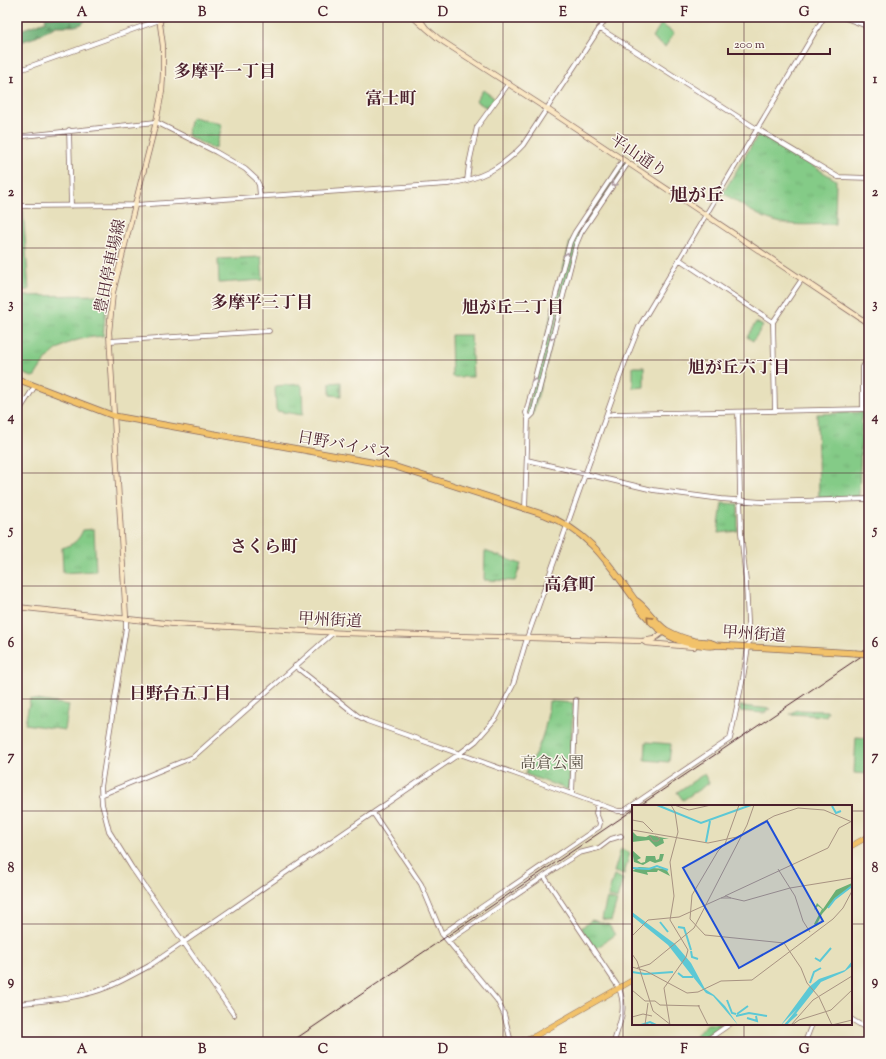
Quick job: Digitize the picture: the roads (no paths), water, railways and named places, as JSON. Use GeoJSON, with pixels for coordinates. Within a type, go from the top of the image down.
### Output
{"type":"FeatureCollection","features":[{"type":"Feature","properties":{"kind":"highway","name":"日野バイパス"},"geometry":{"type":"LineString","coordinates":[[17,379],[114,416],[393,466],[557,520],[567,525],[585,538],[598,551],[635,600],[636,604],[646,616],[664,631],[682,642],[708,646],[713,646],[716,644]]}},
{"type":"Feature","properties":{"kind":"highway","name":"甲州街道"},"geometry":{"type":"LineString","coordinates":[[664,631],[690,640],[716,644],[869,654]]}},
{"type":"Feature","properties":{"kind":"main road"},"geometry":{"type":"LineString","coordinates":[[413,17],[418,23],[426,28]]}},
{"type":"Feature","properties":{"kind":"main road","name":"平山通り"},"geometry":{"type":"LineString","coordinates":[[418,17],[426,28],[439,39],[547,109],[869,324]]}},
{"type":"Feature","properties":{"kind":"main road","name":"豊田停車場線"},"geometry":{"type":"LineString","coordinates":[[126,619],[110,341],[110,318],[113,292],[156,122],[162,91],[164,74],[163,46],[159,19]]}},
{"type":"Feature","properties":{"kind":"main road","name":"甲州街道"},"geometry":{"type":"LineString","coordinates":[[17,607],[174,624],[333,633],[643,641],[654,639],[664,631]]}},
{"type":"Feature","properties":{"kind":"main road","name":"甲州街道"},"geometry":{"type":"LineString","coordinates":[[643,641],[646,643],[698,647],[708,646]]}},
{"type":"Feature","properties":{"kind":"main road"},"geometry":{"type":"LineString","coordinates":[[852,845],[869,836]]}},
{"type":"Feature","properties":{"kind":"main road"},"geometry":{"type":"LineString","coordinates":[[518,1042],[535,1036],[632,981]]}},
{"type":"Feature","properties":{"kind":"street"},"geometry":{"type":"LineString","coordinates":[[17,71],[168,17]]}},
{"type":"Feature","properties":{"kind":"street"},"geometry":{"type":"LineString","coordinates":[[17,206],[135,205],[448,184],[477,178],[495,169],[511,158],[523,145],[607,17]]}},
{"type":"Feature","properties":{"kind":"street"},"geometry":{"type":"LineString","coordinates":[[17,1004],[79,996],[107,988],[149,966],[183,941],[459,754],[483,734],[496,718],[513,685],[527,638],[639,327],[824,17]]}},
{"type":"Feature","properties":{"kind":"street"},"geometry":{"type":"LineString","coordinates":[[843,17],[869,27]]}},
{"type":"Feature","properties":{"kind":"street"},"geometry":{"type":"LineString","coordinates":[[599,28],[757,129],[838,177],[869,178]]}},
{"type":"Feature","properties":{"kind":"street"},"geometry":{"type":"LineString","coordinates":[[467,181],[477,127],[509,84]]}},
{"type":"Feature","properties":{"kind":"street"},"geometry":{"type":"LineString","coordinates":[[17,138],[69,130],[156,122],[216,152],[245,169],[256,179],[259,185],[260,196]]}},
{"type":"Feature","properties":{"kind":"street"},"geometry":{"type":"LineString","coordinates":[[69,130],[71,206]]}},
{"type":"Feature","properties":{"kind":"street"},"geometry":{"type":"LineString","coordinates":[[525,509],[528,419],[526,413],[570,242],[582,221],[623,160]]}},
{"type":"Feature","properties":{"kind":"street"},"geometry":{"type":"LineString","coordinates":[[528,419],[533,414],[576,245],[584,228],[628,163]]}},
{"type":"Feature","properties":{"kind":"street"},"geometry":{"type":"LineString","coordinates":[[17,203],[27,206]]}},
{"type":"Feature","properties":{"kind":"street"},"geometry":{"type":"LineString","coordinates":[[679,258],[773,322]]}},
{"type":"Feature","properties":{"kind":"street"},"geometry":{"type":"LineString","coordinates":[[775,411],[773,322],[802,279]]}},
{"type":"Feature","properties":{"kind":"street"},"geometry":{"type":"LineString","coordinates":[[110,341],[270,331]]}},
{"type":"Feature","properties":{"kind":"street"},"geometry":{"type":"LineString","coordinates":[[863,409],[863,367],[869,357]]}},
{"type":"Feature","properties":{"kind":"street"},"geometry":{"type":"LineString","coordinates":[[17,414],[35,386]]}},
{"type":"Feature","properties":{"kind":"street"},"geometry":{"type":"LineString","coordinates":[[606,416],[613,414],[869,409]]}},
{"type":"Feature","properties":{"kind":"street"},"geometry":{"type":"LineString","coordinates":[[633,805],[730,739],[749,646],[746,582],[741,533],[738,412]]}},
{"type":"Feature","properties":{"kind":"street"},"geometry":{"type":"LineString","coordinates":[[527,460],[653,490],[741,502],[869,499]]}},
{"type":"Feature","properties":{"kind":"street"},"geometry":{"type":"LineString","coordinates":[[126,619],[126,628],[102,778],[101,795],[109,831],[132,868],[234,1015]]}},
{"type":"Feature","properties":{"kind":"street"},"geometry":{"type":"LineString","coordinates":[[101,795],[193,757],[333,633]]}},
{"type":"Feature","properties":{"kind":"street"},"geometry":{"type":"LineString","coordinates":[[295,666],[363,719],[618,811],[624,811],[632,806]]}},
{"type":"Feature","properties":{"kind":"street"},"geometry":{"type":"LineString","coordinates":[[572,794],[576,700]]}},
{"type":"Feature","properties":{"kind":"street"},"geometry":{"type":"LineString","coordinates":[[442,934],[599,827],[600,823],[596,813],[598,803]]}},
{"type":"Feature","properties":{"kind":"street"},"geometry":{"type":"LineString","coordinates":[[373,813],[421,884],[442,934],[497,1000],[504,1014],[511,1042]]}},
{"type":"Feature","properties":{"kind":"street"},"geometry":{"type":"LineString","coordinates":[[448,941],[579,853],[599,848],[611,839],[621,836]]}},
{"type":"Feature","properties":{"kind":"street"},"geometry":{"type":"LineString","coordinates":[[544,876],[619,988],[622,996],[623,1008],[614,1042]]}},
{"type":"Feature","properties":{"kind":"street"},"geometry":{"type":"LineString","coordinates":[[852,1020],[869,1030]]}},
{"type":"Feature","properties":{"kind":"street"},"geometry":{"type":"LineString","coordinates":[[704,1042],[729,1025]]}},
{"type":"Feature","properties":{"kind":"street"},"geometry":{"type":"LineString","coordinates":[[805,1042],[812,1025]]}},
{"type":"Feature","properties":{"kind":"railway"},"geometry":{"type":"LineString","coordinates":[[640,805],[869,651]]}},
{"type":"Feature","properties":{"kind":"railway"},"geometry":{"type":"LineString","coordinates":[[291,1042],[632,811]]}},
{"type":"Feature","properties":{"kind":"district","name":"多摩平一丁目"},"geometry":{"type":"Point","coordinates":[225,71]}},
{"type":"Feature","properties":{"kind":"district","name":"富士町"},"geometry":{"type":"Point","coordinates":[391,98]}},
{"type":"Feature","properties":{"kind":"district","name":"旭が丘"},"geometry":{"type":"Point","coordinates":[697,195]}},
{"type":"Feature","properties":{"kind":"district","name":"多摩平三丁目"},"geometry":{"type":"Point","coordinates":[262,302]}},
{"type":"Feature","properties":{"kind":"district","name":"旭が丘二丁目"},"geometry":{"type":"Point","coordinates":[513,307]}},
{"type":"Feature","properties":{"kind":"district","name":"旭が丘六丁目"},"geometry":{"type":"Point","coordinates":[739,367]}},
{"type":"Feature","properties":{"kind":"district","name":"さくら町"},"geometry":{"type":"Point","coordinates":[264,546]}},
{"type":"Feature","properties":{"kind":"district","name":"高倉町"},"geometry":{"type":"Point","coordinates":[570,584]}},
{"type":"Feature","properties":{"kind":"district","name":"日野台五丁目"},"geometry":{"type":"Point","coordinates":[180,693]}},
{"type":"Feature","properties":{"kind":"park label","name":"高倉公園"},"geometry":{"type":"Point","coordinates":[552,762]}}]}
